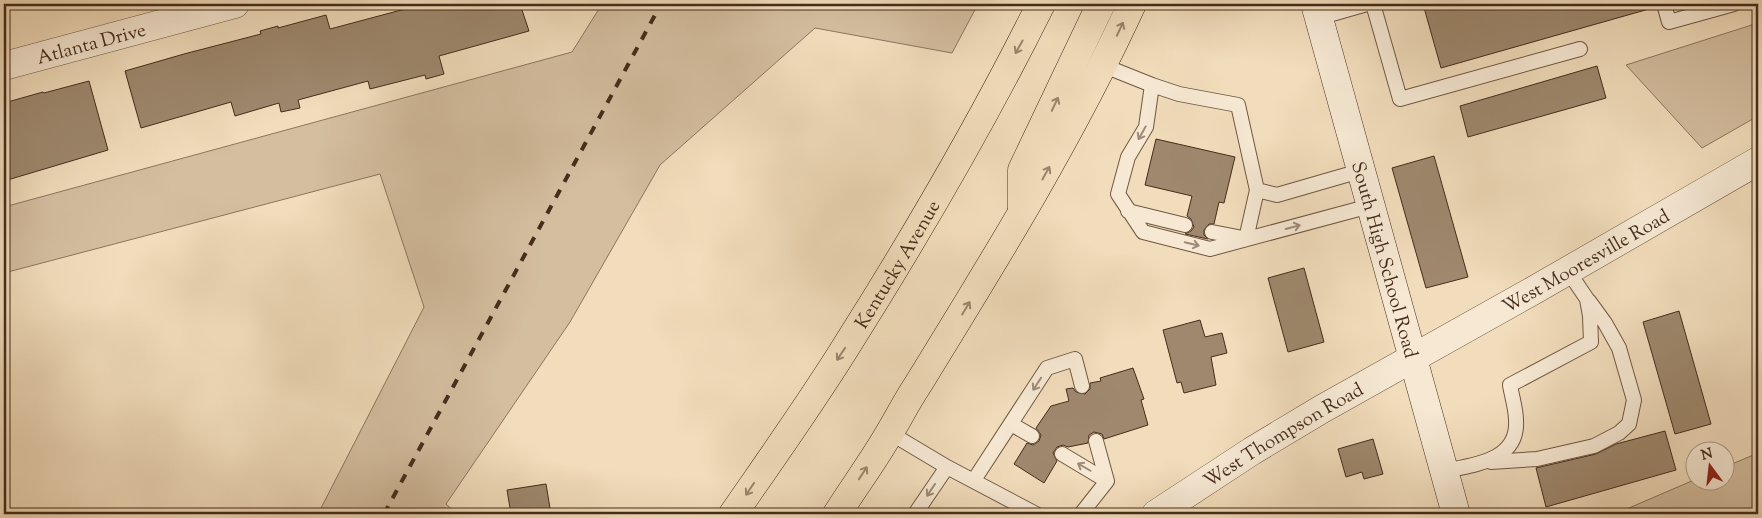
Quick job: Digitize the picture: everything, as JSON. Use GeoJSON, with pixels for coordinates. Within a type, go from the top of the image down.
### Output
{"type":"FeatureCollection","features":[{"type":"Feature","properties":{"kind":"main road","name":"Kentucky Avenue"},"geometry":{"type":"LineString","coordinates":[[733,514],[847,346],[900,259],[978,124],[1041,4]]}},
{"type":"Feature","properties":{"kind":"main road"},"geometry":{"type":"LineString","coordinates":[[1022,215],[1022,170],[1101,4]]}},
{"type":"Feature","properties":{"kind":"main road"},"geometry":{"type":"LineString","coordinates":[[836,514],[890,433],[916,387],[1022,215],[1058,151],[1132,4]]}},
{"type":"Feature","properties":{"kind":"street","name":"Atlanta Drive"},"geometry":{"type":"LineString","coordinates":[[4,66],[235,4]]}},
{"type":"Feature","properties":{"kind":"street","name":"South High School Road"},"geometry":{"type":"LineString","coordinates":[[1316,11],[1456,514]]}},
{"type":"Feature","properties":{"kind":"street","name":"West Mooresville Road"},"geometry":{"type":"LineString","coordinates":[[1412,358],[1568,271],[1758,161]]}},
{"type":"Feature","properties":{"kind":"street","name":"West Thompson Road"},"geometry":{"type":"LineString","coordinates":[[1156,514],[1252,451],[1412,358]]}},
{"type":"Feature","properties":{"kind":"lane"},"geometry":{"type":"LineString","coordinates":[[1316,11],[1367,4]]}},
{"type":"Feature","properties":{"kind":"lane"},"geometry":{"type":"LineString","coordinates":[[1373,4],[1400,99],[1580,49]]}},
{"type":"Feature","properties":{"kind":"lane"},"geometry":{"type":"LineString","coordinates":[[1664,4],[1669,22],[1734,4]]}},
{"type":"Feature","properties":{"kind":"lane"},"geometry":{"type":"LineString","coordinates":[[1102,65],[1152,86],[1179,94],[1238,105],[1258,190],[1246,239]]}},
{"type":"Feature","properties":{"kind":"lane"},"geometry":{"type":"LineString","coordinates":[[1152,86],[1146,127],[1128,156],[1118,194],[1143,232],[1210,249],[1370,206]]}},
{"type":"Feature","properties":{"kind":"lane"},"geometry":{"type":"LineString","coordinates":[[1258,190],[1277,195],[1360,171]]}},
{"type":"Feature","properties":{"kind":"lane"},"geometry":{"type":"LineString","coordinates":[[1128,211],[1185,225]]}},
{"type":"Feature","properties":{"kind":"lane"},"geometry":{"type":"LineString","coordinates":[[1212,232],[1246,239]]}},
{"type":"Feature","properties":{"kind":"lane"},"geometry":{"type":"LineString","coordinates":[[1444,471],[1488,462],[1537,459],[1594,446],[1619,433],[1629,424],[1634,400],[1619,348],[1605,323],[1568,271]]}},
{"type":"Feature","properties":{"kind":"lane"},"geometry":{"type":"LineString","coordinates":[[1488,462],[1501,454],[1514,439],[1517,421],[1510,385],[1591,342],[1587,299]]}},
{"type":"Feature","properties":{"kind":"lane"},"geometry":{"type":"LineString","coordinates":[[974,480],[1047,368],[1075,359],[1082,386]]}},
{"type":"Feature","properties":{"kind":"lane"},"geometry":{"type":"LineString","coordinates":[[1011,424],[1032,436]]}},
{"type":"Feature","properties":{"kind":"lane"},"geometry":{"type":"LineString","coordinates":[[890,433],[974,480],[1014,509],[1036,514]]}},
{"type":"Feature","properties":{"kind":"lane"},"geometry":{"type":"LineString","coordinates":[[1096,441],[1107,481]]}},
{"type":"Feature","properties":{"kind":"lane"},"geometry":{"type":"LineString","coordinates":[[1062,454],[1107,481]]}},
{"type":"Feature","properties":{"kind":"lane"},"geometry":{"type":"LineString","coordinates":[[915,514],[947,466]]}},
{"type":"Feature","properties":{"kind":"lane"},"geometry":{"type":"LineString","coordinates":[[1080,514],[1107,481]]}},
{"type":"Feature","properties":{"kind":"shaded area"},"geometry":{"type":"Polygon","coordinates":[[[602,4],[978,4],[952,53],[815,28],[660,165],[570,322],[446,504],[457,514],[318,514],[424,307],[380,174],[4,273],[4,207],[572,52],[602,4]]]}},
{"type":"Feature","properties":{"kind":"shaded area"},"geometry":{"type":"Polygon","coordinates":[[[1758,23],[1758,116],[1702,148],[1626,65],[1758,23]]]}},
{"type":"Feature","properties":{"kind":"shaded area"},"geometry":{"type":"Polygon","coordinates":[[[1758,453],[1758,514],[1615,514],[1684,484],[1684,490],[1734,490],[1734,463],[1758,453]]]}},
{"type":"Feature","properties":{"kind":"building"},"geometry":{"type":"Polygon","coordinates":[[[404,4],[520,4],[529,31],[439,56],[444,74],[426,79],[425,75],[370,89],[368,81],[298,100],[300,108],[281,112],[279,103],[235,116],[231,102],[141,128],[125,71],[261,34],[260,31],[278,26],[278,28],[326,15],[330,29],[405,9],[404,4]]]}},
{"type":"Feature","properties":{"kind":"building"},"geometry":{"type":"Polygon","coordinates":[[[1423,4],[1648,4],[1649,9],[1441,68],[1423,4]]]}},
{"type":"Feature","properties":{"kind":"building"},"geometry":{"type":"Polygon","coordinates":[[[1597,66],[1606,98],[1468,137],[1460,106],[1597,66]]]}},
{"type":"Feature","properties":{"kind":"building"},"geometry":{"type":"Polygon","coordinates":[[[89,81],[108,150],[4,181],[4,103],[89,81]]]}},
{"type":"Feature","properties":{"kind":"building"},"geometry":{"type":"Polygon","coordinates":[[[1156,139],[1235,157],[1224,203],[1219,202],[1214,224],[1209,224],[1204,230],[1204,235],[1208,239],[1185,234],[1194,227],[1191,219],[1187,216],[1192,196],[1145,185],[1156,139]]]}},
{"type":"Feature","properties":{"kind":"building"},"geometry":{"type":"Polygon","coordinates":[[[1434,156],[1468,277],[1426,288],[1392,168],[1434,156]]]}},
{"type":"Feature","properties":{"kind":"building"},"geometry":{"type":"Polygon","coordinates":[[[1304,268],[1324,342],[1288,352],[1268,278],[1304,268]]]}},
{"type":"Feature","properties":{"kind":"building"},"geometry":{"type":"Polygon","coordinates":[[[1679,311],[1711,424],[1675,434],[1643,322],[1679,311]]]}},
{"type":"Feature","properties":{"kind":"building"},"geometry":{"type":"Polygon","coordinates":[[[1200,320],[1205,337],[1222,333],[1227,353],[1211,357],[1216,385],[1184,393],[1181,382],[1177,383],[1163,330],[1200,320]]]}},
{"type":"Feature","properties":{"kind":"building"},"geometry":{"type":"Polygon","coordinates":[[[1133,368],[1144,399],[1141,400],[1148,425],[1104,439],[1102,434],[1094,432],[1089,435],[1088,443],[1057,447],[1053,453],[1057,461],[1044,483],[1014,464],[1027,443],[1033,445],[1039,441],[1041,435],[1036,428],[1051,406],[1069,401],[1066,389],[1073,388],[1076,392],[1085,394],[1090,389],[1090,383],[1101,381],[1100,378],[1133,368]]]}},
{"type":"Feature","properties":{"kind":"building"},"geometry":{"type":"Polygon","coordinates":[[[1665,431],[1676,470],[1546,507],[1536,468],[1596,454],[1616,444],[1665,431]]]}},
{"type":"Feature","properties":{"kind":"building"},"geometry":{"type":"Polygon","coordinates":[[[1373,439],[1383,474],[1364,479],[1362,472],[1346,477],[1338,449],[1373,439]]]}},
{"type":"Feature","properties":{"kind":"building"},"geometry":{"type":"Polygon","coordinates":[[[546,484],[551,514],[511,514],[507,490],[546,484]]]}},
{"type":"Feature","properties":{"kind":"railway"},"geometry":{"type":"LineString","coordinates":[[384,514],[661,4]]}}]}
